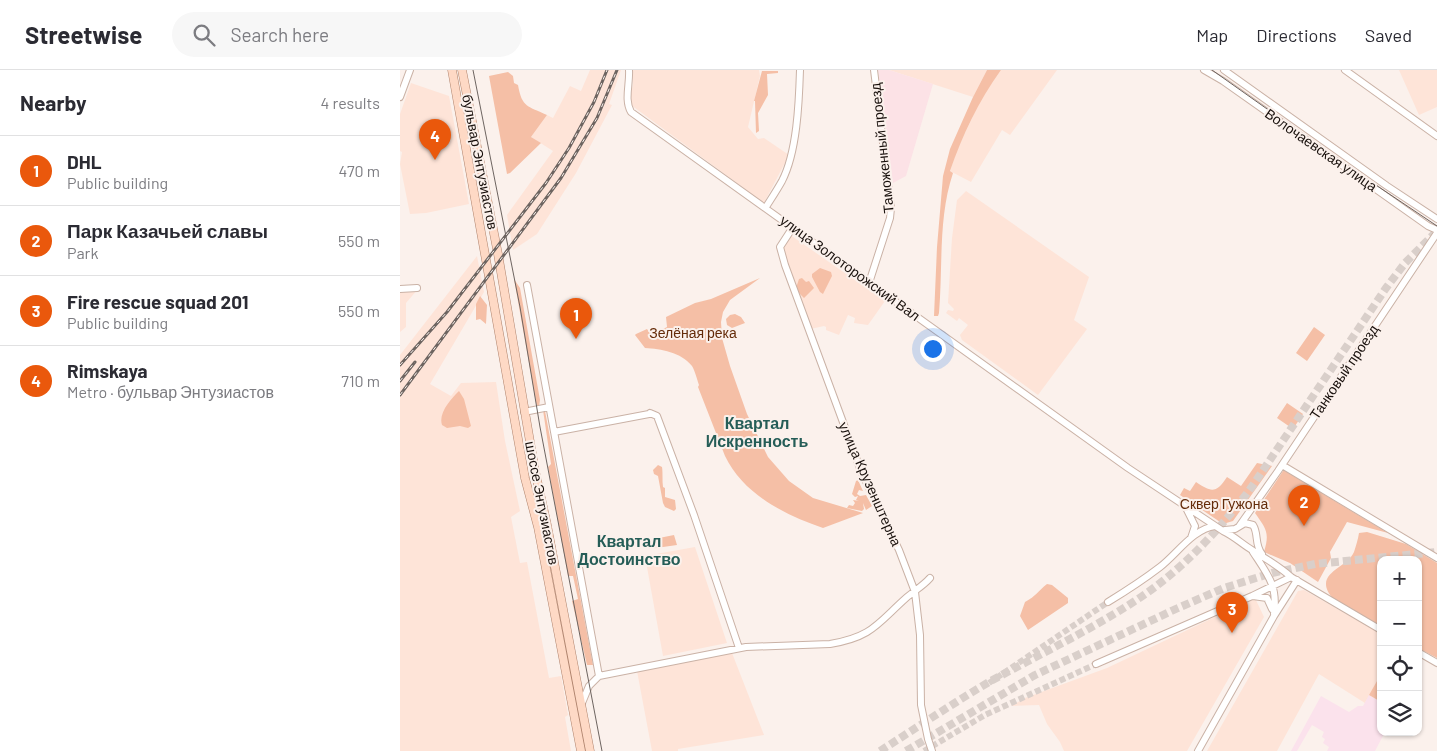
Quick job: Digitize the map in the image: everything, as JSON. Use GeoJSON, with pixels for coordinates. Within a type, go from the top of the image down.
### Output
{"type":"FeatureCollection","features":[{"type":"Feature","properties":{"kind":"main road","name":"бульвар Энтузиастов"},"geometry":{"type":"LineString","coordinates":[[452,70],[489,267]]}},
{"type":"Feature","properties":{"kind":"main road","name":"бульвар Энтузиастов"},"geometry":{"type":"LineString","coordinates":[[462,70],[498,254]]}},
{"type":"Feature","properties":{"kind":"main road","name":"шоссе Энтузиастов"},"geometry":{"type":"LineString","coordinates":[[498,254],[534,471],[547,525],[590,749]]}},
{"type":"Feature","properties":{"kind":"main road","name":"шоссе Энтузиастов"},"geometry":{"type":"LineString","coordinates":[[489,267],[525,478],[538,527],[581,751]]}},
{"type":"Feature","properties":{"kind":"main road"},"geometry":{"type":"LineString","coordinates":[[576,751],[579,738]]}},
{"type":"Feature","properties":{"kind":"street"},"geometry":{"type":"LineString","coordinates":[[400,97],[405,72],[410,70]]}},
{"type":"Feature","properties":{"kind":"street","name":"улица Золоторожский Вал"},"geometry":{"type":"LineString","coordinates":[[629,70],[628,106],[631,112],[1128,468],[1252,550]]}},
{"type":"Feature","properties":{"kind":"street"},"geometry":{"type":"LineString","coordinates":[[766,207],[783,180],[792,156],[799,98],[800,70]]}},
{"type":"Feature","properties":{"kind":"street","name":"Таможенный проезд"},"geometry":{"type":"LineString","coordinates":[[868,283],[890,218],[891,208],[874,70]]}},
{"type":"Feature","properties":{"kind":"street","name":"Волочаевская улица"},"geometry":{"type":"LineString","coordinates":[[1204,70],[1437,232]]}},
{"type":"Feature","properties":{"kind":"street","name":"Волочаевская улица"},"geometry":{"type":"LineString","coordinates":[[1224,70],[1387,186],[1437,219]]}},
{"type":"Feature","properties":{"kind":"street"},"geometry":{"type":"LineString","coordinates":[[1345,70],[1437,136]]}},
{"type":"Feature","properties":{"kind":"street","name":"улица Крузенштерна"},"geometry":{"type":"LineString","coordinates":[[793,227],[780,246],[785,265],[862,471],[899,550],[915,592],[920,635],[921,705],[932,751]]}},
{"type":"Feature","properties":{"kind":"street","name":"Танковый проезд"},"geometry":{"type":"LineString","coordinates":[[1239,525],[1251,511],[1437,232]]}},
{"type":"Feature","properties":{"kind":"street"},"geometry":{"type":"LineString","coordinates":[[527,285],[599,676]]}},
{"type":"Feature","properties":{"kind":"street"},"geometry":{"type":"LineString","coordinates":[[400,289],[417,288]]}},
{"type":"Feature","properties":{"kind":"street"},"geometry":{"type":"LineString","coordinates":[[524,412],[549,407]]}},
{"type":"Feature","properties":{"kind":"street"},"geometry":{"type":"LineString","coordinates":[[554,432],[650,414],[656,416],[694,515],[739,648]]}},
{"type":"Feature","properties":{"kind":"street"},"geometry":{"type":"LineString","coordinates":[[1282,465],[1437,558]]}},
{"type":"Feature","properties":{"kind":"street"},"geometry":{"type":"LineString","coordinates":[[1184,505],[1195,526],[1189,541]]}},
{"type":"Feature","properties":{"kind":"street"},"geometry":{"type":"LineString","coordinates":[[1251,511],[1250,519],[1256,530],[1255,538],[1258,548],[1264,557]]}},
{"type":"Feature","properties":{"kind":"street"},"geometry":{"type":"LineString","coordinates":[[1223,530],[1231,530],[1239,525],[1248,523],[1252,525]]}},
{"type":"Feature","properties":{"kind":"street"},"geometry":{"type":"LineString","coordinates":[[1239,525],[1236,531],[1239,541],[1249,543],[1255,538]]}},
{"type":"Feature","properties":{"kind":"street"},"geometry":{"type":"LineString","coordinates":[[1108,602],[1162,566],[1189,541],[1207,528],[1215,526]]}},
{"type":"Feature","properties":{"kind":"street"},"geometry":{"type":"LineString","coordinates":[[1252,550],[1294,578],[1377,628]]}},
{"type":"Feature","properties":{"kind":"street"},"geometry":{"type":"LineString","coordinates":[[1252,550],[1273,586],[1276,601],[1273,618]]}},
{"type":"Feature","properties":{"kind":"street"},"geometry":{"type":"LineString","coordinates":[[581,704],[589,686],[599,676],[739,648],[844,642],[863,635],[878,626],[930,578]]}},
{"type":"Feature","properties":{"kind":"street"},"geometry":{"type":"LineString","coordinates":[[1096,664],[1294,578]]}},
{"type":"Feature","properties":{"kind":"street"},"geometry":{"type":"LineString","coordinates":[[1198,751],[1294,578]]}},
{"type":"Feature","properties":{"kind":"street"},"geometry":{"type":"LineString","coordinates":[[1252,596],[1268,598],[1272,605],[1273,618]]}},
{"type":"Feature","properties":{"kind":"street"},"geometry":{"type":"LineString","coordinates":[[1422,654],[1437,663]]}},
{"type":"Feature","properties":{"kind":"shaded area"},"geometry":{"type":"Polygon","coordinates":[[[590,70],[621,70],[609,104],[612,105],[576,173],[537,234],[513,250],[507,215],[553,151],[531,137],[547,115],[553,118],[570,86],[581,91],[590,70]]]}},
{"type":"Feature","properties":{"kind":"shaded area"},"geometry":{"type":"Polygon","coordinates":[[[632,70],[759,70],[760,76],[748,127],[758,139],[764,138],[789,155],[764,203],[631,105],[632,70]]]}},
{"type":"Feature","properties":{"kind":"shaded area"},"geometry":{"type":"Polygon","coordinates":[[[878,70],[889,70],[933,84],[906,176],[893,183],[878,70]]]}},
{"type":"Feature","properties":{"kind":"shaded area"},"geometry":{"type":"Polygon","coordinates":[[[889,70],[987,70],[973,97],[889,70]]]}},
{"type":"Feature","properties":{"kind":"shaded area"},"geometry":{"type":"Polygon","coordinates":[[[1001,70],[1057,70],[1010,135],[1002,130],[971,182],[950,171],[957,150],[982,97],[1001,70]]]}},
{"type":"Feature","properties":{"kind":"shaded area"},"geometry":{"type":"Polygon","coordinates":[[[1399,70],[1437,70],[1437,107],[1419,115],[1399,70]]]}},
{"type":"Feature","properties":{"kind":"shaded area"},"geometry":{"type":"Polygon","coordinates":[[[411,83],[449,96],[469,204],[426,213],[410,214],[400,164],[402,152],[400,151],[400,114],[411,83]]]}},
{"type":"Feature","properties":{"kind":"shaded area"},"geometry":{"type":"Polygon","coordinates":[[[966,191],[1089,277],[1074,320],[1087,329],[1038,395],[962,340],[960,335],[968,325],[959,318],[957,321],[946,313],[948,310],[953,311],[954,309],[948,303],[952,238],[957,200],[966,191]]]}},
{"type":"Feature","properties":{"kind":"shaded area"},"geometry":{"type":"Polygon","coordinates":[[[786,232],[885,301],[868,325],[854,323],[855,318],[848,315],[839,335],[826,330],[824,326],[806,330],[776,248],[786,232]]]}},
{"type":"Feature","properties":{"kind":"shaded area"},"geometry":{"type":"Polygon","coordinates":[[[477,256],[484,292],[430,384],[451,396],[461,383],[496,382],[505,441],[520,511],[511,517],[520,563],[527,562],[549,678],[561,676],[568,715],[565,717],[571,751],[400,751],[400,355],[477,256]]]}},
{"type":"Feature","properties":{"kind":"shaded area"},"geometry":{"type":"Polygon","coordinates":[[[418,289],[406,303],[406,327],[400,332],[400,291],[418,289]]]}},
{"type":"Feature","properties":{"kind":"shaded area"},"geometry":{"type":"Polygon","coordinates":[[[695,547],[727,643],[663,656],[645,556],[695,547]]]}},
{"type":"Feature","properties":{"kind":"shaded area"},"geometry":{"type":"Polygon","coordinates":[[[1304,590],[1377,632],[1377,681],[1365,703],[1319,674],[1277,751],[1207,751],[1298,591],[1304,590]]]}},
{"type":"Feature","properties":{"kind":"shaded area"},"geometry":{"type":"Polygon","coordinates":[[[1255,598],[1264,617],[1187,751],[1064,751],[1047,724],[1039,705],[1011,706],[1025,698],[1107,668],[1255,598]]]}},
{"type":"Feature","properties":{"kind":"shaded area"},"geometry":{"type":"Polygon","coordinates":[[[732,653],[764,735],[678,749],[678,751],[652,751],[637,671],[732,653]]]}},
{"type":"Feature","properties":{"kind":"shaded area"},"geometry":{"type":"Polygon","coordinates":[[[1369,695],[1377,700],[1377,736],[1383,736],[1375,751],[1327,751],[1329,747],[1323,743],[1325,739],[1322,737],[1324,732],[1312,725],[1297,751],[1291,751],[1321,696],[1349,712],[1358,706],[1363,706],[1369,695]]]}},
{"type":"Feature","properties":{"kind":"green space"},"geometry":{"type":"Polygon","coordinates":[[[987,70],[1001,70],[985,94],[972,119],[950,171],[953,173],[948,190],[943,225],[939,313],[938,316],[934,316],[943,176],[950,149],[987,70]]]}},
{"type":"Feature","properties":{"kind":"green space"},"geometry":{"type":"Polygon","coordinates":[[[762,71],[778,71],[778,73],[767,74],[768,95],[758,113],[759,131],[756,133],[754,101],[762,71]]]}},
{"type":"Feature","properties":{"kind":"green space"},"geometry":{"type":"Polygon","coordinates":[[[508,72],[513,76],[514,83],[518,85],[524,102],[531,108],[547,115],[531,137],[541,143],[507,174],[489,76],[508,72]]]}},
{"type":"Feature","properties":{"kind":"green space"},"geometry":{"type":"Polygon","coordinates":[[[820,268],[831,272],[832,276],[823,294],[812,277],[812,274],[820,268]]]}},
{"type":"Feature","properties":{"kind":"green space","name":"Зелёная река"},"geometry":{"type":"Polygon","coordinates":[[[760,278],[730,300],[723,312],[721,322],[722,338],[747,414],[768,457],[789,481],[813,498],[863,513],[823,528],[780,510],[754,492],[743,481],[725,456],[698,387],[699,385],[692,366],[677,354],[664,350],[645,348],[635,335],[647,329],[651,335],[667,327],[666,317],[695,303],[711,299],[760,278]]]}},
{"type":"Feature","properties":{"kind":"green space"},"geometry":{"type":"Polygon","coordinates":[[[802,278],[806,282],[809,281],[814,288],[804,298],[799,293],[796,294],[795,291],[799,279],[802,278]]]}},
{"type":"Feature","properties":{"kind":"green space"},"geometry":{"type":"Polygon","coordinates":[[[514,279],[520,288],[540,400],[539,407],[537,408],[514,279]]]}},
{"type":"Feature","properties":{"kind":"green space"},"geometry":{"type":"Polygon","coordinates":[[[480,296],[487,305],[486,324],[480,319],[476,320],[476,304],[480,296]]]}},
{"type":"Feature","properties":{"kind":"green space"},"geometry":{"type":"Polygon","coordinates":[[[735,314],[741,317],[745,323],[732,328],[727,325],[726,319],[730,315],[735,314]]]}},
{"type":"Feature","properties":{"kind":"green space"},"geometry":{"type":"Polygon","coordinates":[[[1314,327],[1325,335],[1307,361],[1296,353],[1314,327]]]}},
{"type":"Feature","properties":{"kind":"green space"},"geometry":{"type":"Polygon","coordinates":[[[459,391],[464,399],[471,426],[468,428],[460,426],[447,428],[442,425],[442,416],[446,406],[459,391]]]}},
{"type":"Feature","properties":{"kind":"green space"},"geometry":{"type":"Polygon","coordinates":[[[1287,403],[1303,414],[1293,429],[1277,418],[1287,403]]]}},
{"type":"Feature","properties":{"kind":"green space"},"geometry":{"type":"Polygon","coordinates":[[[543,410],[545,411],[593,665],[587,665],[572,601],[578,599],[573,576],[568,576],[548,467],[551,464],[543,410]]]}},
{"type":"Feature","properties":{"kind":"green space","name":"Сквер Гужона"},"geometry":{"type":"Polygon","coordinates":[[[1257,463],[1272,466],[1233,521],[1223,524],[1180,495],[1184,488],[1190,491],[1196,482],[1206,488],[1216,489],[1227,477],[1241,486],[1257,463]]]}},
{"type":"Feature","properties":{"kind":"green space"},"geometry":{"type":"Polygon","coordinates":[[[658,465],[662,467],[665,497],[675,500],[676,509],[674,511],[665,507],[663,503],[658,476],[654,474],[653,470],[658,465]]]}},
{"type":"Feature","properties":{"kind":"green space"},"geometry":{"type":"Polygon","coordinates":[[[1283,471],[1388,533],[1347,522],[1330,552],[1331,558],[1318,582],[1290,563],[1264,552],[1267,535],[1255,513],[1283,471]]]}},
{"type":"Feature","properties":{"kind":"green space"},"geometry":{"type":"Polygon","coordinates":[[[858,480],[863,491],[859,490],[857,494],[860,496],[866,495],[872,506],[866,510],[863,503],[864,509],[862,511],[847,508],[849,505],[853,506],[855,503],[853,500],[859,501],[856,500],[858,496],[855,497],[852,494],[858,480]]]}},
{"type":"Feature","properties":{"kind":"green space"},"geometry":{"type":"Polygon","coordinates":[[[1367,532],[1406,544],[1437,563],[1437,658],[1422,650],[1422,556],[1377,556],[1377,624],[1334,600],[1328,591],[1326,584],[1328,577],[1350,558],[1354,552],[1359,533],[1367,532]]]}},
{"type":"Feature","properties":{"kind":"green space"},"geometry":{"type":"Polygon","coordinates":[[[674,535],[677,545],[649,549],[649,540],[674,535]]]}},
{"type":"Feature","properties":{"kind":"green space"},"geometry":{"type":"Polygon","coordinates":[[[1047,584],[1052,585],[1068,598],[1068,603],[1028,630],[1020,616],[1025,602],[1047,584]]]}},
{"type":"Feature","properties":{"kind":"green space"},"geometry":{"type":"Polygon","coordinates":[[[1377,681],[1377,700],[1369,695],[1377,681]]]}},
{"type":"Feature","properties":{"kind":"tunnel"},"geometry":{"type":"LineString","coordinates":[[880,751],[989,682],[1123,609],[1157,585],[1201,547],[1251,488],[1386,288],[1405,263],[1437,231]]}},
{"type":"Feature","properties":{"kind":"tunnel"},"geometry":{"type":"LineString","coordinates":[[906,751],[1035,675],[1224,588],[1272,573],[1315,564],[1437,552]]}},
{"type":"Feature","properties":{"kind":"tunnel"},"geometry":{"type":"LineString","coordinates":[[989,683],[1108,602]]}},
{"type":"Feature","properties":{"kind":"tunnel"},"geometry":{"type":"LineString","coordinates":[[924,751],[985,715],[1096,664]]}},
{"type":"Feature","properties":{"kind":"tram line"},"geometry":{"type":"LineString","coordinates":[[473,70],[520,307],[540,427],[602,751]]}},
{"type":"Feature","properties":{"kind":"tram line"},"geometry":{"type":"LineString","coordinates":[[1212,70],[1349,167],[1437,226]]}},
{"type":"Feature","properties":{"kind":"railway"},"geometry":{"type":"LineString","coordinates":[[400,365],[447,312],[546,183],[569,148],[594,102],[607,70]]}},
{"type":"Feature","properties":{"kind":"railway"},"geometry":{"type":"LineString","coordinates":[[400,395],[561,178],[597,118],[617,70]]}},
{"type":"Feature","properties":{"kind":"railway"},"geometry":{"type":"LineString","coordinates":[[400,381],[415,362]]}},
{"type":"Feature","properties":{"kind":"place","name":"Rimskaya"},"geometry":{"type":"Point","coordinates":[435,160]}},
{"type":"Feature","properties":{"kind":"place","name":"DHL"},"geometry":{"type":"Point","coordinates":[576,339]}},
{"type":"Feature","properties":{"kind":"place","name":"Парк Казачьей славы"},"geometry":{"type":"Point","coordinates":[1304,526]}},
{"type":"Feature","properties":{"kind":"place","name":"Fire rescue squad 201"},"geometry":{"type":"Point","coordinates":[1232,633]}},
{"type":"Feature","properties":{"kind":"district","name":"Квартал Искренность"},"geometry":{"type":"Point","coordinates":[757,432]}},
{"type":"Feature","properties":{"kind":"district","name":"Квартал Достоинство"},"geometry":{"type":"Point","coordinates":[629,550]}}]}
